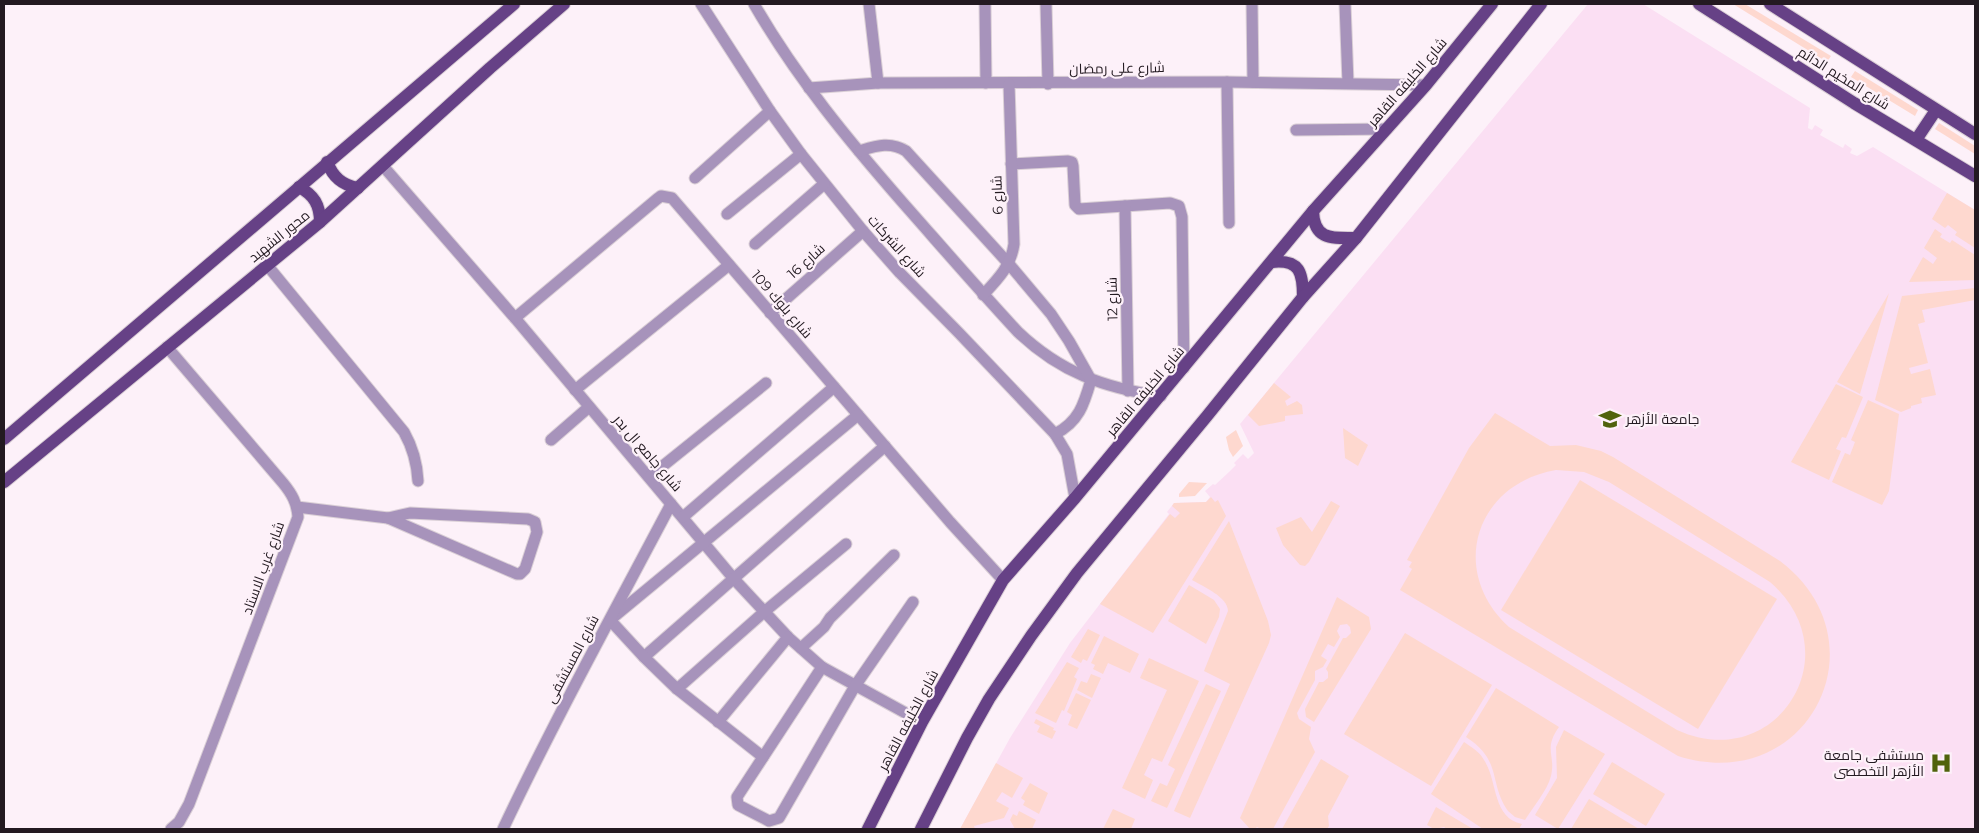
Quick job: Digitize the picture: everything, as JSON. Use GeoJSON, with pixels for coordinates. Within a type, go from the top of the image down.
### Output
{"type":"FeatureCollection","features":[{"type":"Feature","properties":{"kind":"main road","name":"محور الشهيد"},"geometry":{"type":"LineString","coordinates":[[4,439],[514,4]]}},
{"type":"Feature","properties":{"kind":"main road","name":"محور الشهيد"},"geometry":{"type":"LineString","coordinates":[[4,482],[320,222],[490,68],[564,4]]}},
{"type":"Feature","properties":{"kind":"main road","name":"شارع الخليفه القاهر"},"geometry":{"type":"LineString","coordinates":[[868,829],[922,722],[1003,580],[1161,396],[1313,212],[1426,85],[1492,4]]}},
{"type":"Feature","properties":{"kind":"main road"},"geometry":{"type":"LineString","coordinates":[[921,829],[981,713],[1031,636],[1083,566],[1302,297],[1356,238],[1541,4]]}},
{"type":"Feature","properties":{"kind":"main road","name":"شارع المخيم الدائم"},"geometry":{"type":"LineString","coordinates":[[1699,4],[1975,176]]}},
{"type":"Feature","properties":{"kind":"main road","name":"شارع المخيم الدائم"},"geometry":{"type":"LineString","coordinates":[[1770,4],[1975,134]]}},
{"type":"Feature","properties":{"kind":"main road"},"geometry":{"type":"LineString","coordinates":[[1916,140],[1936,110]]}},
{"type":"Feature","properties":{"kind":"main road"},"geometry":{"type":"LineString","coordinates":[[328,162],[334,175],[339,180],[344,184],[358,188]]}},
{"type":"Feature","properties":{"kind":"main road"},"geometry":{"type":"LineString","coordinates":[[299,187],[313,197],[320,213],[320,222]]}},
{"type":"Feature","properties":{"kind":"main road"},"geometry":{"type":"LineString","coordinates":[[1313,212],[1314,224],[1323,234],[1332,238],[1356,238]]}},
{"type":"Feature","properties":{"kind":"main road"},"geometry":{"type":"LineString","coordinates":[[1272,262],[1288,262],[1297,268],[1302,276],[1302,297]]}},
{"type":"Feature","properties":{"kind":"street","name":"شارع الشركات"},"geometry":{"type":"LineString","coordinates":[[701,4],[770,111],[824,184],[900,272],[1055,434],[1067,454],[1075,498]]}},
{"type":"Feature","properties":{"kind":"street"},"geometry":{"type":"LineString","coordinates":[[754,4],[809,88],[859,151],[983,295],[1018,332],[1041,352],[1091,380],[1128,391],[1161,396]]}},
{"type":"Feature","properties":{"kind":"street"},"geometry":{"type":"LineString","coordinates":[[869,4],[878,83]]}},
{"type":"Feature","properties":{"kind":"street"},"geometry":{"type":"LineString","coordinates":[[985,4],[986,83]]}},
{"type":"Feature","properties":{"kind":"street"},"geometry":{"type":"LineString","coordinates":[[1046,4],[1048,84]]}},
{"type":"Feature","properties":{"kind":"street"},"geometry":{"type":"LineString","coordinates":[[1252,4],[1253,82]]}},
{"type":"Feature","properties":{"kind":"street"},"geometry":{"type":"LineString","coordinates":[[1345,4],[1348,83]]}},
{"type":"Feature","properties":{"kind":"street"},"geometry":{"type":"LineString","coordinates":[[1227,82],[1229,223]]}},
{"type":"Feature","properties":{"kind":"street","name":"شارع على رمضان"},"geometry":{"type":"LineString","coordinates":[[809,88],[878,83],[1253,82],[1426,85]]}},
{"type":"Feature","properties":{"kind":"street","name":"شارع 6"},"geometry":{"type":"LineString","coordinates":[[983,295],[1006,270],[1014,244],[1009,84]]}},
{"type":"Feature","properties":{"kind":"street"},"geometry":{"type":"LineString","coordinates":[[696,178],[770,111]]}},
{"type":"Feature","properties":{"kind":"street"},"geometry":{"type":"LineString","coordinates":[[1296,130],[1387,129]]}},
{"type":"Feature","properties":{"kind":"street"},"geometry":{"type":"LineString","coordinates":[[859,151],[887,144],[895,145],[906,151],[1009,264],[1060,328],[1091,380],[1080,413],[1065,429],[1055,434]]}},
{"type":"Feature","properties":{"kind":"street"},"geometry":{"type":"LineString","coordinates":[[727,214],[800,154]]}},
{"type":"Feature","properties":{"kind":"street"},"geometry":{"type":"LineString","coordinates":[[1011,164],[1070,161],[1074,166],[1076,208],[1170,203],[1179,206],[1182,211],[1184,368]]}},
{"type":"Feature","properties":{"kind":"street","name":"شارع جامع ال بدر"},"geometry":{"type":"LineString","coordinates":[[383,166],[734,579],[788,637],[822,667],[922,722]]}},
{"type":"Feature","properties":{"kind":"street"},"geometry":{"type":"LineString","coordinates":[[755,244],[824,184]]}},
{"type":"Feature","properties":{"kind":"street","name":"شارع بلوك 109"},"geometry":{"type":"LineString","coordinates":[[514,318],[661,196],[672,198],[858,415],[1003,580]]}},
{"type":"Feature","properties":{"kind":"street","name":"شارع 12"},"geometry":{"type":"LineString","coordinates":[[1125,206],[1128,391]]}},
{"type":"Feature","properties":{"kind":"street","name":"شارع 16"},"geometry":{"type":"LineString","coordinates":[[770,313],[862,230]]}},
{"type":"Feature","properties":{"kind":"street"},"geometry":{"type":"LineString","coordinates":[[267,265],[404,432],[412,447],[417,464],[418,481]]}},
{"type":"Feature","properties":{"kind":"street"},"geometry":{"type":"LineString","coordinates":[[575,390],[730,265]]}},
{"type":"Feature","properties":{"kind":"street","name":"شارع غرب الاستاد"},"geometry":{"type":"LineString","coordinates":[[167,346],[283,482],[292,495],[297,507],[298,518],[189,804],[172,829]]}},
{"type":"Feature","properties":{"kind":"street"},"geometry":{"type":"LineString","coordinates":[[649,478],[766,383]]}},
{"type":"Feature","properties":{"kind":"street"},"geometry":{"type":"LineString","coordinates":[[683,517],[834,387]]}},
{"type":"Feature","properties":{"kind":"street"},"geometry":{"type":"LineString","coordinates":[[551,440],[589,407]]}},
{"type":"Feature","properties":{"kind":"street"},"geometry":{"type":"LineString","coordinates":[[763,757],[677,689],[644,658],[610,620],[858,415]]}},
{"type":"Feature","properties":{"kind":"street"},"geometry":{"type":"LineString","coordinates":[[644,658],[885,446]]}},
{"type":"Feature","properties":{"kind":"street","name":"شارع المستشفى"},"geometry":{"type":"LineString","coordinates":[[502,829],[531,770],[672,504]]}},
{"type":"Feature","properties":{"kind":"street"},"geometry":{"type":"LineString","coordinates":[[297,507],[388,518],[517,574],[520,574],[525,569],[538,528],[535,522],[528,519],[410,513],[388,518]]}},
{"type":"Feature","properties":{"kind":"street"},"geometry":{"type":"LineString","coordinates":[[677,689],[764,612],[846,544]]}},
{"type":"Feature","properties":{"kind":"street"},"geometry":{"type":"LineString","coordinates":[[801,648],[894,555]]}},
{"type":"Feature","properties":{"kind":"street"},"geometry":{"type":"LineString","coordinates":[[822,667],[736,800],[738,805],[764,819],[775,821],[779,818],[855,686],[913,602]]}},
{"type":"Feature","properties":{"kind":"street"},"geometry":{"type":"LineString","coordinates":[[718,722],[788,637]]}},
{"type":"Feature","properties":{"kind":"shaded area","name":"جامعة الأزهر"},"geometry":{"type":"Polygon","coordinates":[[[1588,4],[1643,4],[1810,108],[1808,128],[1812,130],[1815,125],[1823,130],[1820,135],[1843,148],[1845,144],[1852,149],[1850,153],[1857,156],[1873,147],[1975,210],[1975,829],[960,829],[1010,738],[1070,643],[1169,514],[1167,512],[1174,503],[1206,502],[1210,497],[1205,491],[1213,484],[1215,485],[1229,472],[1236,465],[1234,463],[1243,454],[1248,459],[1254,453],[1240,424],[1588,4]]]}},
{"type":"Feature","properties":{"kind":"shaded area"},"geometry":{"type":"Polygon","coordinates":[[[1733,4],[1745,4],[1831,56],[1827,62],[1733,4]]]}},
{"type":"Feature","properties":{"kind":"shaded area"},"geometry":{"type":"Polygon","coordinates":[[[1855,71],[1918,110],[1915,116],[1851,77],[1855,71]]]}},
{"type":"Feature","properties":{"kind":"shaded area"},"geometry":{"type":"Polygon","coordinates":[[[1939,123],[1975,146],[1975,154],[1935,129],[1939,123]]]}},
{"type":"Feature","properties":{"kind":"shaded area"},"geometry":{"type":"Polygon","coordinates":[[[1947,193],[1975,210],[1975,248],[1955,235],[1957,232],[1948,225],[1945,228],[1932,219],[1947,193]]]}},
{"type":"Feature","properties":{"kind":"shaded area"},"geometry":{"type":"Polygon","coordinates":[[[1935,229],[1942,234],[1940,237],[1950,243],[1952,240],[1975,255],[1975,280],[1909,282],[1923,257],[1933,264],[1937,258],[1924,248],[1935,229]]]}},
{"type":"Feature","properties":{"kind":"shaded area"},"geometry":{"type":"Polygon","coordinates":[[[1975,288],[1975,300],[1922,310],[1925,322],[1918,324],[1928,363],[1909,368],[1911,374],[1930,369],[1936,395],[1921,398],[1922,403],[1911,406],[1911,408],[1901,412],[1875,400],[1902,296],[1975,288]]]}},
{"type":"Feature","properties":{"kind":"shaded area"},"geometry":{"type":"Polygon","coordinates":[[[1889,293],[1860,394],[1837,382],[1889,293]]]}},
{"type":"Feature","properties":{"kind":"shaded area"},"geometry":{"type":"Polygon","coordinates":[[[1274,383],[1291,397],[1285,401],[1287,406],[1297,401],[1302,405],[1303,414],[1285,416],[1285,421],[1259,426],[1248,415],[1274,383]]]}},
{"type":"Feature","properties":{"kind":"shaded area"},"geometry":{"type":"Polygon","coordinates":[[[1836,384],[1863,397],[1846,438],[1842,437],[1836,449],[1841,451],[1829,480],[1791,462],[1836,384]]]}},
{"type":"Feature","properties":{"kind":"shaded area"},"geometry":{"type":"Polygon","coordinates":[[[1868,400],[1899,414],[1889,491],[1882,505],[1832,482],[1845,453],[1850,455],[1855,442],[1851,440],[1868,400]]]}},
{"type":"Feature","properties":{"kind":"shaded area"},"geometry":{"type":"Polygon","coordinates":[[[1495,413],[1550,446],[1576,445],[1601,451],[1780,561],[1812,594],[1827,631],[1829,669],[1817,704],[1795,734],[1763,754],[1724,763],[1678,756],[1400,590],[1412,569],[1409,567],[1412,562],[1407,560],[1469,448],[1495,413]],[[1556,470],[1528,478],[1506,493],[1489,511],[1479,533],[1476,556],[1479,581],[1490,605],[1509,627],[1677,730],[1713,740],[1745,736],[1772,722],[1792,700],[1803,672],[1804,642],[1794,611],[1770,582],[1609,482],[1584,472],[1556,470]]]}},
{"type":"Feature","properties":{"kind":"shaded area"},"geometry":{"type":"Polygon","coordinates":[[[1343,428],[1368,445],[1358,466],[1345,458],[1343,428]]]}},
{"type":"Feature","properties":{"kind":"shaded area"},"geometry":{"type":"Polygon","coordinates":[[[1236,430],[1243,446],[1233,457],[1226,437],[1236,430]]]}},
{"type":"Feature","properties":{"kind":"shaded area"},"geometry":{"type":"Polygon","coordinates":[[[1580,480],[1777,599],[1698,729],[1501,610],[1580,480]]]}},
{"type":"Feature","properties":{"kind":"shaded area"},"geometry":{"type":"Polygon","coordinates":[[[1189,482],[1207,483],[1195,496],[1179,497],[1179,494],[1189,482]]]}},
{"type":"Feature","properties":{"kind":"shaded area"},"geometry":{"type":"Polygon","coordinates":[[[1211,497],[1215,502],[1218,500],[1226,516],[1153,633],[1100,604],[1170,514],[1175,518],[1180,513],[1172,506],[1174,503],[1206,502],[1211,497]]]}},
{"type":"Feature","properties":{"kind":"shaded area"},"geometry":{"type":"Polygon","coordinates":[[[1331,501],[1340,506],[1309,562],[1305,566],[1300,565],[1283,545],[1276,528],[1301,517],[1312,532],[1331,501]]]}},
{"type":"Feature","properties":{"kind":"shaded area"},"geometry":{"type":"Polygon","coordinates":[[[1229,521],[1268,621],[1271,635],[1190,818],[1174,811],[1230,684],[1204,671],[1228,611],[1227,606],[1215,593],[1192,580],[1229,521]]]}},
{"type":"Feature","properties":{"kind":"shaded area"},"geometry":{"type":"Polygon","coordinates":[[[1189,585],[1214,600],[1220,609],[1219,617],[1206,644],[1168,621],[1189,585]]]}},
{"type":"Feature","properties":{"kind":"shaded area"},"geometry":{"type":"Polygon","coordinates":[[[1337,597],[1369,617],[1371,629],[1314,722],[1306,717],[1305,709],[1319,682],[1323,682],[1328,678],[1326,669],[1343,638],[1346,638],[1351,633],[1350,627],[1347,624],[1340,625],[1337,631],[1340,637],[1334,647],[1328,644],[1321,656],[1327,660],[1323,667],[1315,671],[1315,680],[1297,713],[1299,719],[1311,727],[1309,739],[1315,752],[1273,829],[1257,827],[1250,829],[1240,818],[1337,597]]]}},
{"type":"Feature","properties":{"kind":"shaded area"},"geometry":{"type":"Polygon","coordinates":[[[1088,629],[1100,635],[1087,661],[1083,659],[1081,663],[1071,657],[1088,629]]]}},
{"type":"Feature","properties":{"kind":"shaded area"},"geometry":{"type":"Polygon","coordinates":[[[1405,633],[1492,685],[1431,786],[1344,734],[1405,633]]]}},
{"type":"Feature","properties":{"kind":"shaded area"},"geometry":{"type":"Polygon","coordinates":[[[1104,636],[1139,654],[1130,673],[1108,663],[1103,674],[1093,669],[1095,665],[1091,663],[1104,636]]]}},
{"type":"Feature","properties":{"kind":"shaded area"},"geometry":{"type":"Polygon","coordinates":[[[1149,658],[1199,681],[1162,762],[1152,758],[1144,775],[1153,780],[1145,799],[1122,788],[1167,690],[1140,678],[1149,658]]]}},
{"type":"Feature","properties":{"kind":"shaded area"},"geometry":{"type":"Polygon","coordinates":[[[1067,662],[1079,668],[1074,677],[1077,679],[1064,711],[1062,710],[1056,723],[1035,713],[1067,662]]]}},
{"type":"Feature","properties":{"kind":"shaded area"},"geometry":{"type":"Polygon","coordinates":[[[1091,674],[1101,678],[1092,698],[1077,690],[1081,681],[1087,683],[1091,674]]]}},
{"type":"Feature","properties":{"kind":"shaded area"},"geometry":{"type":"Polygon","coordinates":[[[1206,684],[1221,691],[1167,808],[1151,801],[1160,783],[1167,786],[1175,769],[1168,765],[1206,684]]]}},
{"type":"Feature","properties":{"kind":"shaded area"},"geometry":{"type":"Polygon","coordinates":[[[1496,688],[1559,727],[1552,741],[1552,769],[1549,782],[1525,820],[1515,817],[1508,811],[1498,791],[1490,763],[1478,746],[1466,737],[1496,688]]]}},
{"type":"Feature","properties":{"kind":"shaded area"},"geometry":{"type":"Polygon","coordinates":[[[1076,693],[1091,700],[1077,729],[1068,725],[1072,715],[1067,712],[1076,693]]]}},
{"type":"Feature","properties":{"kind":"shaded area"},"geometry":{"type":"Polygon","coordinates":[[[1036,719],[1054,728],[1053,730],[1056,731],[1052,739],[1037,732],[1040,726],[1034,723],[1036,719]]]}},
{"type":"Feature","properties":{"kind":"shaded area"},"geometry":{"type":"Polygon","coordinates":[[[1564,730],[1605,754],[1558,829],[1535,815],[1557,778],[1556,747],[1564,730]]]}},
{"type":"Feature","properties":{"kind":"shaded area"},"geometry":{"type":"Polygon","coordinates":[[[1464,742],[1484,760],[1492,778],[1500,807],[1512,820],[1522,824],[1519,829],[1483,829],[1431,794],[1464,742]]]}},
{"type":"Feature","properties":{"kind":"shaded area"},"geometry":{"type":"Polygon","coordinates":[[[1321,759],[1349,776],[1328,816],[1329,826],[1327,829],[1282,829],[1321,759]]]}},
{"type":"Feature","properties":{"kind":"shaded area"},"geometry":{"type":"Polygon","coordinates":[[[1612,762],[1665,794],[1646,826],[1593,794],[1612,762]]]}},
{"type":"Feature","properties":{"kind":"shaded area"},"geometry":{"type":"Polygon","coordinates":[[[996,763],[1023,778],[1012,798],[1002,792],[996,801],[1009,808],[1004,818],[974,826],[975,829],[960,829],[996,763]]]}},
{"type":"Feature","properties":{"kind":"shaded area"},"geometry":{"type":"Polygon","coordinates":[[[1030,783],[1048,793],[1039,814],[1023,805],[1025,801],[1021,798],[1030,783]]]}},
{"type":"Feature","properties":{"kind":"shaded area"},"geometry":{"type":"Polygon","coordinates":[[[1589,799],[1639,829],[1571,829],[1589,799]]]}},
{"type":"Feature","properties":{"kind":"shaded area"},"geometry":{"type":"Polygon","coordinates":[[[1436,807],[1473,829],[1447,829],[1444,827],[1434,829],[1427,825],[1436,807]]]}},
{"type":"Feature","properties":{"kind":"shaded area"},"geometry":{"type":"Polygon","coordinates":[[[1113,809],[1135,819],[1131,829],[1103,829],[1113,809]]]}},
{"type":"Feature","properties":{"kind":"shaded area"},"geometry":{"type":"Polygon","coordinates":[[[1019,811],[1036,820],[1032,829],[1015,829],[1010,820],[1013,814],[1017,816],[1019,811]]]}},
{"type":"Feature","properties":{"kind":"place","name":"جامعة الأزهر"},"geometry":{"type":"Point","coordinates":[1610,419]}},
{"type":"Feature","properties":{"kind":"place","name":"مستشفى جامعة الأزهر التخصصى"},"geometry":{"type":"Point","coordinates":[1941,763]}}]}
